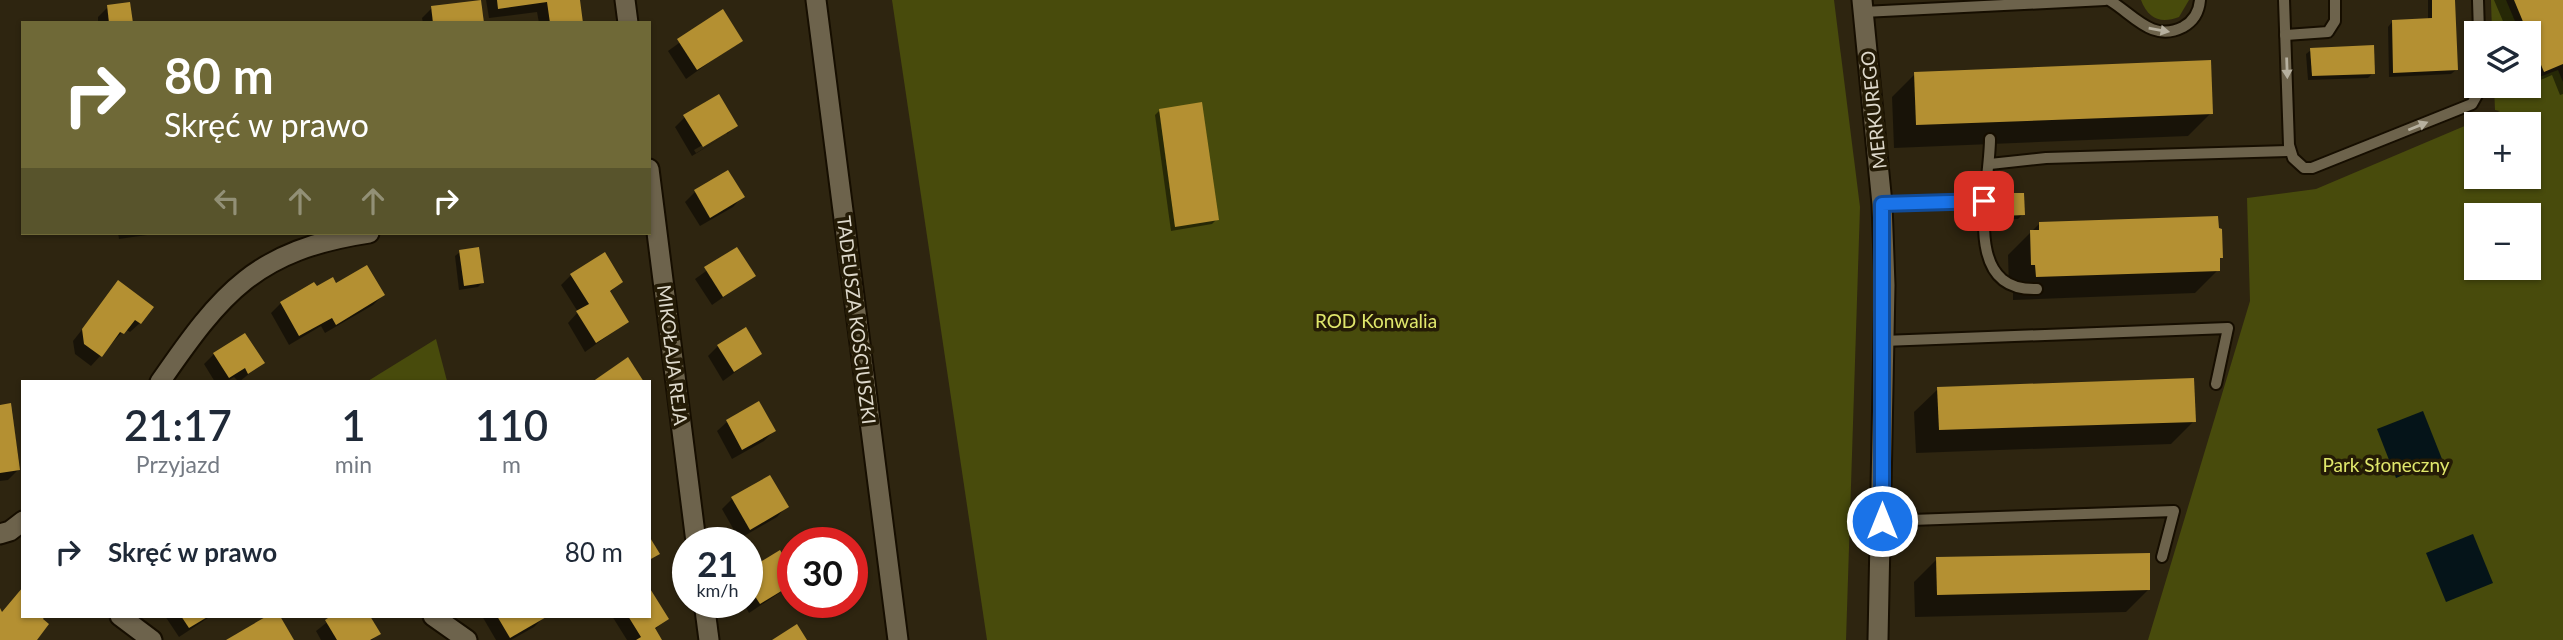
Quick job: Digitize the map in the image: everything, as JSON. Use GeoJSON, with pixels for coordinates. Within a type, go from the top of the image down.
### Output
{"type":"FeatureCollection","features":[{"type":"Feature","properties":{"kind":"street"},"geometry":{"type":"LineString","coordinates":[[625,0],[628,21]]}},
{"type":"Feature","properties":{"kind":"street","name":"TADEUSZA KOŚCIUSZKI"},"geometry":{"type":"LineString","coordinates":[[816,0],[898,640]]}},
{"type":"Feature","properties":{"kind":"street","name":"MERKUREGO"},"geometry":{"type":"LineString","coordinates":[[1862,6],[1882,204],[1882,521],[1878,640]]}},
{"type":"Feature","properties":{"kind":"street","name":"MIKOŁAJA REJA"},"geometry":{"type":"LineString","coordinates":[[651,191],[694,527]]}},
{"type":"Feature","properties":{"kind":"street"},"geometry":{"type":"LineString","coordinates":[[161,380],[193,332],[239,282],[272,262],[329,239],[356,235]]}},
{"type":"Feature","properties":{"kind":"street"},"geometry":{"type":"LineString","coordinates":[[123,618],[152,640]]}},
{"type":"Feature","properties":{"kind":"street"},"geometry":{"type":"LineString","coordinates":[[436,618],[467,640]]}},
{"type":"Feature","properties":{"kind":"street"},"geometry":{"type":"LineString","coordinates":[[706,618],[709,640]]}},
{"type":"Feature","properties":{"kind":"lane"},"geometry":{"type":"LineString","coordinates":[[1862,6],[2107,0],[2146,27],[2159,32],[2172,32],[2186,26],[2196,16],[2200,0]]}},
{"type":"Feature","properties":{"kind":"lane"},"geometry":{"type":"LineString","coordinates":[[2284,0],[2290,151],[2300,166],[2312,168],[2472,104],[2475,98]]}},
{"type":"Feature","properties":{"kind":"lane"},"geometry":{"type":"LineString","coordinates":[[2286,35],[2328,32],[2335,22],[2335,0]]}},
{"type":"Feature","properties":{"kind":"lane"},"geometry":{"type":"LineString","coordinates":[[2478,0],[2479,21]]}},
{"type":"Feature","properties":{"kind":"lane"},"geometry":{"type":"LineString","coordinates":[[1990,139],[1990,164],[1984,201],[1990,264],[1996,274],[2014,288],[2037,289]]}},
{"type":"Feature","properties":{"kind":"lane"},"geometry":{"type":"LineString","coordinates":[[1990,164],[2046,158],[2290,151]]}},
{"type":"Feature","properties":{"kind":"lane"},"geometry":{"type":"LineString","coordinates":[[1882,204],[1984,201]]}},
{"type":"Feature","properties":{"kind":"lane"},"geometry":{"type":"LineString","coordinates":[[1883,341],[2228,328],[2216,384]]}},
{"type":"Feature","properties":{"kind":"lane"},"geometry":{"type":"LineString","coordinates":[[1882,521],[2174,511],[2162,557]]}},
{"type":"Feature","properties":{"kind":"green space","name":"ROD Konwalia"},"geometry":{"type":"Polygon","coordinates":[[[892,0],[1834,0],[1860,207],[1846,640],[987,640],[892,0]]]}},
{"type":"Feature","properties":{"kind":"green space"},"geometry":{"type":"Polygon","coordinates":[[[2141,0],[2189,0],[2179,17],[2161,20],[2147,12],[2141,0]]]}},
{"type":"Feature","properties":{"kind":"green space"},"geometry":{"type":"Polygon","coordinates":[[[2491,0],[2506,0],[2515,21],[2492,21],[2491,0]]]}},
{"type":"Feature","properties":{"kind":"green space","name":"Park Słoneczny"},"geometry":{"type":"Polygon","coordinates":[[[2558,70],[2563,82],[2563,640],[2148,640],[2250,301],[2247,198],[2316,189],[2464,126],[2464,189],[2541,189],[2541,112],[2495,110],[2494,98],[2541,98],[2541,76],[2558,70]]]}},
{"type":"Feature","properties":{"kind":"green space"},"geometry":{"type":"Polygon","coordinates":[[[436,339],[447,380],[370,380],[436,339]]]}},
{"type":"Feature","properties":{"kind":"shaded area"},"geometry":{"type":"Polygon","coordinates":[[[2423,411],[2442,459],[2396,478],[2377,429],[2423,411]]]}},
{"type":"Feature","properties":{"kind":"shaded area"},"geometry":{"type":"Polygon","coordinates":[[[2473,534],[2493,583],[2446,602],[2426,553],[2473,534]]]}},
{"type":"Feature","properties":{"kind":"building"},"geometry":{"type":"Polygon","coordinates":[[[481,0],[484,21],[433,21],[431,6],[481,0]]]}},
{"type":"Feature","properties":{"kind":"building"},"geometry":{"type":"Polygon","coordinates":[[[497,0],[580,0],[583,21],[550,21],[547,2],[498,9],[497,0]]]}},
{"type":"Feature","properties":{"kind":"building"},"geometry":{"type":"Polygon","coordinates":[[[2432,0],[2455,0],[2458,70],[2393,73],[2392,20],[2432,18],[2432,0]]]}},
{"type":"Feature","properties":{"kind":"building"},"geometry":{"type":"Polygon","coordinates":[[[2514,0],[2563,0],[2563,64],[2544,72],[2541,65],[2541,21],[2523,21],[2514,0]]]}},
{"type":"Feature","properties":{"kind":"building"},"geometry":{"type":"Polygon","coordinates":[[[130,2],[133,21],[109,21],[107,5],[130,2]]]}},
{"type":"Feature","properties":{"kind":"building"},"geometry":{"type":"Polygon","coordinates":[[[723,9],[743,41],[697,70],[677,39],[723,9]]]}},
{"type":"Feature","properties":{"kind":"building"},"geometry":{"type":"Polygon","coordinates":[[[2374,45],[2375,74],[2312,76],[2310,48],[2374,45]]]}},
{"type":"Feature","properties":{"kind":"building"},"geometry":{"type":"Polygon","coordinates":[[[2211,60],[2213,114],[1916,125],[1914,72],[2211,60]]]}},
{"type":"Feature","properties":{"kind":"building"},"geometry":{"type":"Polygon","coordinates":[[[719,94],[738,126],[703,147],[683,115],[719,94]]]}},
{"type":"Feature","properties":{"kind":"building"},"geometry":{"type":"Polygon","coordinates":[[[1202,102],[1219,220],[1175,227],[1159,109],[1202,102]]]}},
{"type":"Feature","properties":{"kind":"building"},"geometry":{"type":"Polygon","coordinates":[[[728,170],[745,197],[710,218],[694,190],[728,170]]]}},
{"type":"Feature","properties":{"kind":"building"},"geometry":{"type":"Polygon","coordinates":[[[2000,193],[2024,193],[2025,215],[2001,216],[2000,193]]]}},
{"type":"Feature","properties":{"kind":"building"},"geometry":{"type":"Polygon","coordinates":[[[2218,216],[2219,228],[2222,229],[2223,258],[2220,258],[2220,271],[2036,277],[2035,265],[2031,265],[2030,230],[2039,230],[2039,222],[2218,216]]]}},
{"type":"Feature","properties":{"kind":"building"},"geometry":{"type":"Polygon","coordinates":[[[479,247],[484,283],[464,286],[459,250],[479,247]]]}},
{"type":"Feature","properties":{"kind":"building"},"geometry":{"type":"Polygon","coordinates":[[[737,247],[756,276],[723,297],[704,267],[737,247]]]}},
{"type":"Feature","properties":{"kind":"building"},"geometry":{"type":"Polygon","coordinates":[[[605,252],[623,282],[610,291],[629,322],[596,343],[576,311],[589,304],[570,274],[605,252]]]}},
{"type":"Feature","properties":{"kind":"building"},"geometry":{"type":"Polygon","coordinates":[[[367,265],[385,295],[336,325],[332,318],[299,336],[280,302],[314,282],[317,286],[333,277],[336,283],[367,265]]]}},
{"type":"Feature","properties":{"kind":"building"},"geometry":{"type":"Polygon","coordinates":[[[118,280],[154,307],[141,324],[135,320],[124,334],[120,332],[102,357],[84,344],[82,329],[118,280]]]}},
{"type":"Feature","properties":{"kind":"building"},"geometry":{"type":"Polygon","coordinates":[[[746,327],[762,354],[734,372],[717,345],[746,327]]]}},
{"type":"Feature","properties":{"kind":"building"},"geometry":{"type":"Polygon","coordinates":[[[245,333],[265,363],[248,374],[245,368],[229,378],[213,353],[245,333]]]}},
{"type":"Feature","properties":{"kind":"building"},"geometry":{"type":"Polygon","coordinates":[[[628,357],[643,380],[595,380],[628,357]]]}},
{"type":"Feature","properties":{"kind":"building"},"geometry":{"type":"Polygon","coordinates":[[[2194,378],[2196,422],[1939,430],[1937,387],[2194,378]]]}},
{"type":"Feature","properties":{"kind":"building"},"geometry":{"type":"Polygon","coordinates":[[[759,401],[776,431],[742,450],[726,420],[759,401]]]}},
{"type":"Feature","properties":{"kind":"building"},"geometry":{"type":"Polygon","coordinates":[[[11,403],[20,470],[0,473],[0,405],[11,403]]]}},
{"type":"Feature","properties":{"kind":"building"},"geometry":{"type":"Polygon","coordinates":[[[770,475],[789,507],[755,527],[748,527],[731,497],[770,475]]]}},
{"type":"Feature","properties":{"kind":"building"},"geometry":{"type":"Polygon","coordinates":[[[651,539],[660,554],[651,559],[651,539]]]}},
{"type":"Feature","properties":{"kind":"building"},"geometry":{"type":"Polygon","coordinates":[[[777,552],[777,594],[763,602],[763,560],[777,552]]]}},
{"type":"Feature","properties":{"kind":"building"},"geometry":{"type":"Polygon","coordinates":[[[2150,553],[2150,590],[1937,595],[1936,557],[2150,553]]]}},
{"type":"Feature","properties":{"kind":"building"},"geometry":{"type":"Polygon","coordinates":[[[21,589],[21,618],[44,618],[49,624],[37,640],[0,640],[0,608],[2,612],[21,589]]]}},
{"type":"Feature","properties":{"kind":"building"},"geometry":{"type":"Polygon","coordinates":[[[651,590],[669,619],[655,628],[662,640],[636,640],[641,637],[629,618],[651,618],[651,590]]]}},
{"type":"Feature","properties":{"kind":"building"},"geometry":{"type":"Polygon","coordinates":[[[182,618],[206,618],[189,628],[182,618]]]}},
{"type":"Feature","properties":{"kind":"building"},"geometry":{"type":"Polygon","coordinates":[[[264,618],[281,618],[294,640],[226,640],[264,618]]]}},
{"type":"Feature","properties":{"kind":"building"},"geometry":{"type":"Polygon","coordinates":[[[371,618],[381,634],[370,640],[337,640],[325,620],[371,618]]]}},
{"type":"Feature","properties":{"kind":"building"},"geometry":{"type":"Polygon","coordinates":[[[498,618],[545,618],[510,638],[498,618]]]}},
{"type":"Feature","properties":{"kind":"building"},"geometry":{"type":"Polygon","coordinates":[[[797,624],[807,640],[772,640],[797,624]]]}},
{"type":"Feature","properties":{"kind":"route"},"geometry":{"type":"LineString","coordinates":[[1882,521],[1885,285],[1882,204],[1984,201]]}}]}
